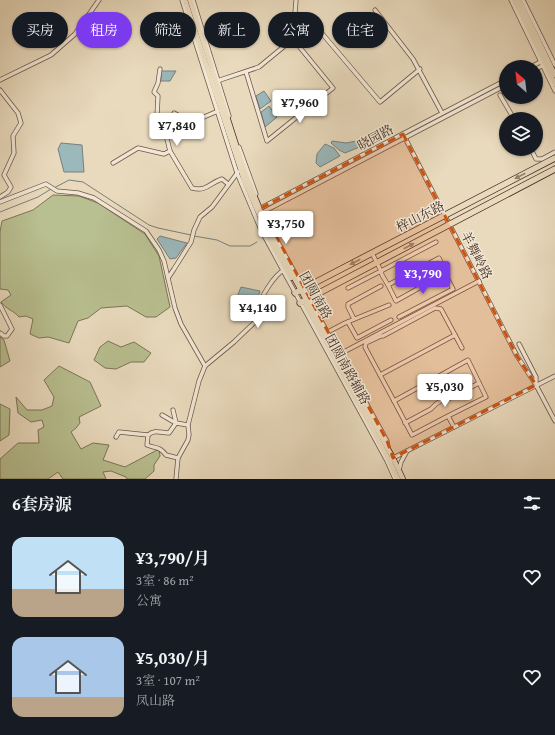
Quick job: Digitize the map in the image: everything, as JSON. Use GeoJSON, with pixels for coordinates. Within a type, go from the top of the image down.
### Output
{"type":"FeatureCollection","features":[{"type":"Feature","properties":{"kind":"highway","name":"梓山东路"},"geometry":{"type":"LineString","coordinates":[[300,291],[555,158]]}},
{"type":"Feature","properties":{"kind":"highway","name":"梓山东路"},"geometry":{"type":"LineString","coordinates":[[305,300],[555,169]]}},
{"type":"Feature","properties":{"kind":"main road","name":"团圆南路"},"geometry":{"type":"LineString","coordinates":[[185,0],[239,171],[284,270],[300,291]]}},
{"type":"Feature","properties":{"kind":"main road","name":"团圆南路"},"geometry":{"type":"LineString","coordinates":[[191,0],[258,211],[390,459],[398,479]]}},
{"type":"Feature","properties":{"kind":"main road"},"geometry":{"type":"LineString","coordinates":[[515,0],[555,75]]}},
{"type":"Feature","properties":{"kind":"main road"},"geometry":{"type":"LineString","coordinates":[[522,2],[555,84]]}},
{"type":"Feature","properties":{"kind":"main road"},"geometry":{"type":"LineString","coordinates":[[273,233],[274,241]]}},
{"type":"Feature","properties":{"kind":"main road","name":"团圆南路"},"geometry":{"type":"LineString","coordinates":[[305,300],[339,355],[388,448],[390,459],[404,479]]}},
{"type":"Feature","properties":{"kind":"street"},"geometry":{"type":"LineString","coordinates":[[0,80],[51,55],[58,50],[75,34],[99,0]]}},
{"type":"Feature","properties":{"kind":"street"},"geometry":{"type":"LineString","coordinates":[[174,113],[186,120],[192,117],[197,120],[219,111],[182,0]]}},
{"type":"Feature","properties":{"kind":"street"},"geometry":{"type":"LineString","coordinates":[[295,12],[296,0]]}},
{"type":"Feature","properties":{"kind":"street"},"geometry":{"type":"LineString","coordinates":[[511,0],[547,62],[555,91]]}},
{"type":"Feature","properties":{"kind":"street"},"geometry":{"type":"LineString","coordinates":[[522,2],[530,0]]}},
{"type":"Feature","properties":{"kind":"street"},"geometry":{"type":"LineString","coordinates":[[375,10],[420,69],[442,113]]}},
{"type":"Feature","properties":{"kind":"street"},"geometry":{"type":"LineString","coordinates":[[324,36],[380,102],[420,69]]}},
{"type":"Feature","properties":{"kind":"street"},"geometry":{"type":"LineString","coordinates":[[217,81],[259,67],[281,48]]}},
{"type":"Feature","properties":{"kind":"street"},"geometry":{"type":"LineString","coordinates":[[246,72],[267,141],[333,88],[300,48]]}},
{"type":"Feature","properties":{"kind":"street"},"geometry":{"type":"LineString","coordinates":[[547,62],[555,65]]}},
{"type":"Feature","properties":{"kind":"street"},"geometry":{"type":"LineString","coordinates":[[160,69],[154,92],[158,96],[157,116],[164,130],[170,151],[192,188],[200,190],[211,186],[222,179],[228,184]]}},
{"type":"Feature","properties":{"kind":"street","name":"晓园路"},"geometry":{"type":"LineString","coordinates":[[404,135],[442,113],[499,84]]}},
{"type":"Feature","properties":{"kind":"street","name":"晓园路"},"geometry":{"type":"LineString","coordinates":[[258,211],[404,135],[499,88]]}},
{"type":"Feature","properties":{"kind":"street"},"geometry":{"type":"LineString","coordinates":[[0,90],[18,113],[21,123],[13,136],[14,152],[4,175],[11,187],[8,192],[0,197]]}},
{"type":"Feature","properties":{"kind":"street","name":"羊舞岭路"},"geometry":{"type":"LineString","coordinates":[[404,135],[517,356],[536,385]]}},
{"type":"Feature","properties":{"kind":"street"},"geometry":{"type":"LineString","coordinates":[[113,163],[138,148],[164,154],[170,151]]}},
{"type":"Feature","properties":{"kind":"street"},"geometry":{"type":"LineString","coordinates":[[534,156],[536,159],[542,160],[555,152]]}},
{"type":"Feature","properties":{"kind":"street"},"geometry":{"type":"LineString","coordinates":[[168,278],[191,242],[200,217],[212,207],[239,171]]}},
{"type":"Feature","properties":{"kind":"street"},"geometry":{"type":"LineString","coordinates":[[0,202],[46,184],[57,191],[78,193],[94,198],[146,231],[159,250],[164,261],[175,308],[181,324],[205,366]]}},
{"type":"Feature","properties":{"kind":"street"},"geometry":{"type":"LineString","coordinates":[[258,211],[273,233],[300,291]]}},
{"type":"Feature","properties":{"kind":"street"},"geometry":{"type":"LineString","coordinates":[[348,288],[436,242]]}},
{"type":"Feature","properties":{"kind":"street"},"geometry":{"type":"LineString","coordinates":[[372,253],[396,301],[445,274]]}},
{"type":"Feature","properties":{"kind":"street"},"geometry":{"type":"LineString","coordinates":[[388,286],[439,258],[453,289],[399,316]]}},
{"type":"Feature","properties":{"kind":"street"},"geometry":{"type":"LineString","coordinates":[[176,479],[178,458],[188,440],[188,425],[199,381],[205,366],[234,342],[258,319],[258,310],[262,298],[269,287],[284,270]]}},
{"type":"Feature","properties":{"kind":"street"},"geometry":{"type":"LineString","coordinates":[[339,355],[479,281]]}},
{"type":"Feature","properties":{"kind":"street"},"geometry":{"type":"LineString","coordinates":[[354,319],[348,304],[381,286]]}},
{"type":"Feature","properties":{"kind":"street"},"geometry":{"type":"LineString","coordinates":[[0,305],[12,329],[7,336],[0,333]]}},
{"type":"Feature","properties":{"kind":"street"},"geometry":{"type":"LineString","coordinates":[[326,333],[354,319],[389,305]]}},
{"type":"Feature","properties":{"kind":"street"},"geometry":{"type":"LineString","coordinates":[[394,401],[468,360],[486,397],[412,435],[365,347],[366,343],[383,336],[435,308],[441,309],[462,348]]}},
{"type":"Feature","properties":{"kind":"street"},"geometry":{"type":"LineString","coordinates":[[348,322],[356,338],[391,320]]}},
{"type":"Feature","properties":{"kind":"street"},"geometry":{"type":"LineString","coordinates":[[380,375],[455,335]]}},
{"type":"Feature","properties":{"kind":"street"},"geometry":{"type":"LineString","coordinates":[[519,344],[536,377],[536,385],[555,421]]}},
{"type":"Feature","properties":{"kind":"street"},"geometry":{"type":"LineString","coordinates":[[395,479],[390,459],[555,376]]}},
{"type":"Feature","properties":{"kind":"street"},"geometry":{"type":"LineString","coordinates":[[405,423],[431,409],[444,399],[450,398],[480,383]]}},
{"type":"Feature","properties":{"kind":"street"},"geometry":{"type":"LineString","coordinates":[[116,437],[119,432],[148,435],[151,432],[157,431],[169,432],[175,423],[173,410]]}},
{"type":"Feature","properties":{"kind":"street"},"geometry":{"type":"LineString","coordinates":[[162,415],[175,423],[188,425]]}},
{"type":"Feature","properties":{"kind":"street"},"geometry":{"type":"LineString","coordinates":[[448,416],[454,427]]}},
{"type":"Feature","properties":{"kind":"street"},"geometry":{"type":"LineString","coordinates":[[148,435],[147,445],[158,447],[166,455],[178,458]]}},
{"type":"Feature","properties":{"kind":"street"},"geometry":{"type":"LineString","coordinates":[[399,470],[401,462],[408,450]]}},
{"type":"Feature","properties":{"kind":"highlighted area"},"geometry":{"type":"Polygon","coordinates":[[[403,134],[517,356],[536,385],[393,458],[387,441],[261,208],[403,134]]]}},
{"type":"Feature","properties":{"kind":"green space"},"geometry":{"type":"Polygon","coordinates":[[[53,195],[79,196],[98,203],[145,234],[159,256],[170,307],[156,317],[146,317],[127,306],[101,308],[88,318],[78,321],[69,343],[48,337],[39,338],[30,334],[33,319],[26,316],[19,317],[1,302],[11,295],[8,290],[0,289],[0,232],[2,221],[33,210],[53,195]]]}},
{"type":"Feature","properties":{"kind":"green space"},"geometry":{"type":"Polygon","coordinates":[[[0,337],[4,340],[10,361],[0,367],[0,337]]]}},
{"type":"Feature","properties":{"kind":"green space"},"geometry":{"type":"Polygon","coordinates":[[[108,341],[121,347],[134,342],[151,353],[144,362],[131,362],[116,369],[105,368],[94,360],[100,347],[108,341]]]}},
{"type":"Feature","properties":{"kind":"green space"},"geometry":{"type":"Polygon","coordinates":[[[59,366],[90,382],[101,406],[79,417],[80,423],[71,432],[81,449],[93,443],[109,445],[103,460],[125,467],[159,449],[160,456],[154,465],[154,471],[145,479],[127,479],[126,477],[111,471],[103,472],[106,479],[63,479],[58,472],[48,479],[0,479],[0,459],[18,443],[39,443],[38,430],[44,427],[42,420],[31,422],[18,413],[16,397],[27,410],[42,410],[52,406],[54,397],[44,380],[59,366]]]}},
{"type":"Feature","properties":{"kind":"green space"},"geometry":{"type":"Polygon","coordinates":[[[0,404],[10,409],[9,435],[0,441],[0,404]]]}},
{"type":"Feature","properties":{"kind":"water"},"geometry":{"type":"Polygon","coordinates":[[[161,71],[176,71],[170,81],[161,81],[161,71]]]}},
{"type":"Feature","properties":{"kind":"water"},"geometry":{"type":"Polygon","coordinates":[[[264,91],[271,101],[260,109],[256,96],[264,91]]]}},
{"type":"Feature","properties":{"kind":"water"},"geometry":{"type":"Polygon","coordinates":[[[269,106],[277,117],[265,127],[261,112],[269,106]]]}},
{"type":"Feature","properties":{"kind":"water"},"geometry":{"type":"Polygon","coordinates":[[[361,140],[362,146],[345,153],[331,143],[332,141],[346,143],[361,140]]]}},
{"type":"Feature","properties":{"kind":"water"},"geometry":{"type":"Polygon","coordinates":[[[61,143],[82,145],[84,172],[64,172],[58,149],[61,143]]]}},
{"type":"Feature","properties":{"kind":"water"},"geometry":{"type":"Polygon","coordinates":[[[325,144],[334,148],[340,156],[320,167],[316,163],[317,154],[325,144]]]}},
{"type":"Feature","properties":{"kind":"water"},"geometry":{"type":"Polygon","coordinates":[[[160,236],[187,243],[176,258],[170,259],[157,239],[160,236]]]}},
{"type":"Feature","properties":{"kind":"water"},"geometry":{"type":"Polygon","coordinates":[[[241,287],[260,291],[255,306],[244,318],[233,307],[241,287]]]}},
{"type":"Feature","properties":{"kind":"waterway"},"geometry":{"type":"LineString","coordinates":[[54,188],[69,180],[83,182],[149,225],[191,235]]}},
{"type":"Feature","properties":{"kind":"waterway"},"geometry":{"type":"LineString","coordinates":[[0,212],[38,197],[51,189]]}},
{"type":"Feature","properties":{"kind":"waterway"},"geometry":{"type":"LineString","coordinates":[[194,236],[217,240],[230,246],[250,246],[257,242]]}}]}
